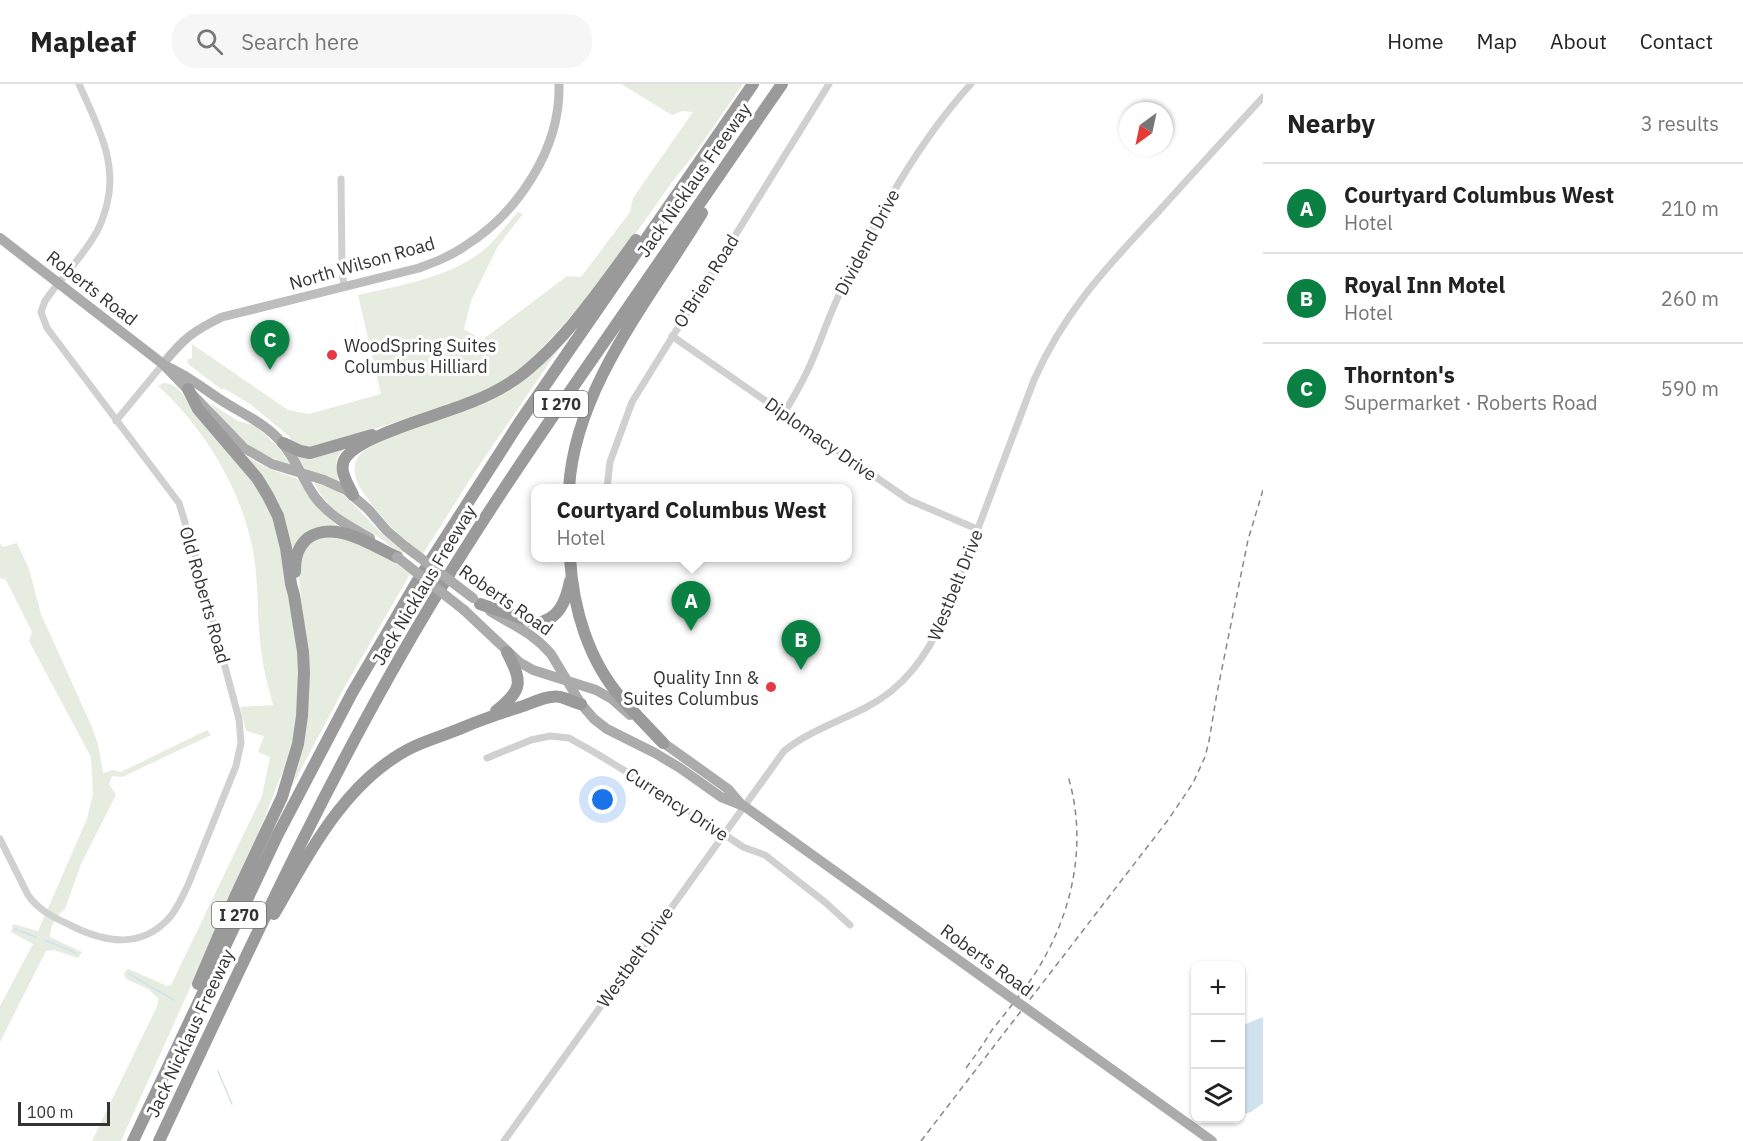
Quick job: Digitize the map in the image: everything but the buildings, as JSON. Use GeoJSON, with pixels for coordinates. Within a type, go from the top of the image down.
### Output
{"type":"FeatureCollection","features":[{"type":"Feature","properties":{"kind":"highway","name":"Jack Nicklaus Freeway"},"geometry":{"type":"LineString","coordinates":[[133,1141],[278,834],[352,693],[415,585],[519,423],[753,84]]}},
{"type":"Feature","properties":{"kind":"highway","name":"Jack Nicklaus Freeway"},"geometry":{"type":"LineString","coordinates":[[159,1141],[308,827],[371,707],[435,598],[532,446],[782,84]]}},
{"type":"Feature","properties":{"kind":"highway"},"geometry":{"type":"LineString","coordinates":[[570,484],[583,420],[608,366],[765,109]]}},
{"type":"Feature","properties":{"kind":"highway"},"geometry":{"type":"LineString","coordinates":[[353,495],[342,465],[358,447],[394,430],[493,392],[522,374],[546,352],[575,320],[673,190],[705,154]]}},
{"type":"Feature","properties":{"kind":"highway"},"geometry":{"type":"LineString","coordinates":[[172,1059],[187,1012],[214,945],[282,797],[298,744],[304,673],[303,652],[285,540],[278,516],[268,496],[248,467],[198,409],[188,389]]}},
{"type":"Feature","properties":{"kind":"highway"},"geometry":{"type":"LineString","coordinates":[[283,443],[310,453],[394,430]]}},
{"type":"Feature","properties":{"kind":"highway"},"geometry":{"type":"LineString","coordinates":[[294,596],[297,553],[305,541],[317,533],[329,531],[349,536],[397,558]]}},
{"type":"Feature","properties":{"kind":"highway"},"geometry":{"type":"LineString","coordinates":[[570,562],[583,632],[588,646],[621,698],[663,743]]}},
{"type":"Feature","properties":{"kind":"highway"},"geometry":{"type":"LineString","coordinates":[[477,601],[526,621],[543,622],[557,613],[563,604],[571,575]]}},
{"type":"Feature","properties":{"kind":"highway"},"geometry":{"type":"LineString","coordinates":[[491,716],[508,702],[518,687],[515,668],[507,652]]}},
{"type":"Feature","properties":{"kind":"highway"},"geometry":{"type":"LineString","coordinates":[[235,980],[310,854],[338,812],[354,793],[383,767],[409,749],[491,716],[544,699],[559,696],[581,704]]}},
{"type":"Feature","properties":{"kind":"main road","name":"North Wilson Road"},"geometry":{"type":"LineString","coordinates":[[163,364],[179,343],[197,329],[222,317],[419,268],[468,245],[492,226],[522,192],[547,149],[558,114],[559,84]]}},
{"type":"Feature","properties":{"kind":"main road","name":"Roberts Road"},"geometry":{"type":"LineString","coordinates":[[0,238],[163,364],[244,448],[272,464],[332,483],[353,495],[387,531],[406,547],[477,601],[536,638],[551,654],[581,704],[594,719],[607,729],[687,772],[721,797],[744,806]]}},
{"type":"Feature","properties":{"kind":"main road","name":"Roberts Road"},"geometry":{"type":"LineString","coordinates":[[163,364],[185,374],[264,427],[283,443],[315,497],[331,514],[380,545],[464,610],[519,662],[533,670],[590,688],[612,699],[663,743],[728,789],[744,806],[1212,1141]]}},
{"type":"Feature","properties":{"kind":"street","name":"Old Roberts Road"},"geometry":{"type":"LineString","coordinates":[[0,839],[28,894],[45,913],[93,936],[107,940],[130,940],[151,932],[171,916],[188,885],[236,766],[242,743],[239,719],[179,503],[44,323],[41,312],[43,306],[95,237],[105,213],[110,191],[110,166],[105,143],[80,84]]}},
{"type":"Feature","properties":{"kind":"street","name":"O'Brien Road"},"geometry":{"type":"LineString","coordinates":[[608,484],[610,462],[632,402],[829,84]]}},
{"type":"Feature","properties":{"kind":"street","name":"Dividend Drive"},"geometry":{"type":"LineString","coordinates":[[784,413],[807,374],[839,295],[885,206],[916,156],[971,84]]}},
{"type":"Feature","properties":{"kind":"street","name":"Westbelt Drive"},"geometry":{"type":"LineString","coordinates":[[504,1141],[784,752],[798,740],[876,702],[899,684],[917,665],[936,636],[1038,371],[1070,313],[1104,270],[1263,97]]}},
{"type":"Feature","properties":{"kind":"street"},"geometry":{"type":"LineString","coordinates":[[341,179],[344,287]]}},
{"type":"Feature","properties":{"kind":"street","name":"Diplomacy Drive"},"geometry":{"type":"LineString","coordinates":[[672,336],[909,500],[977,529]]}},
{"type":"Feature","properties":{"kind":"street","name":"North Wilson Road"},"geometry":{"type":"LineString","coordinates":[[116,421],[163,364]]}},
{"type":"Feature","properties":{"kind":"street","name":"Currency Drive"},"geometry":{"type":"LineString","coordinates":[[487,758],[531,740],[550,736],[569,738],[629,773],[743,847],[765,855],[850,925]]}},
{"type":"Feature","properties":{"kind":"shaded area"},"geometry":{"type":"Polygon","coordinates":[[[621,84],[743,84],[696,152],[588,297],[532,359],[497,385],[466,398],[322,447],[301,447],[250,404],[225,389],[221,389],[188,364],[187,360],[192,358],[192,344],[288,410],[309,414],[381,394],[358,295],[440,274],[470,260],[484,250],[518,212],[523,214],[498,246],[471,301],[464,329],[482,340],[567,276],[581,277],[630,212],[633,198],[693,112],[682,111],[672,115],[621,84]]]}},
{"type":"Feature","properties":{"kind":"shaded area"},"geometry":{"type":"Polygon","coordinates":[[[564,341],[474,473],[423,554],[385,520],[362,491],[355,472],[358,457],[380,442],[488,400],[564,341]]]}},
{"type":"Feature","properties":{"kind":"shaded area"},"geometry":{"type":"Polygon","coordinates":[[[164,383],[180,391],[236,459],[266,501],[272,516],[284,563],[298,659],[297,720],[290,756],[250,855],[121,1141],[92,1141],[158,1004],[158,998],[148,989],[126,979],[124,974],[129,969],[167,986],[171,985],[262,796],[270,757],[258,752],[264,736],[246,731],[240,707],[273,705],[262,656],[251,539],[234,490],[222,467],[193,423],[158,386],[164,383]]]}},
{"type":"Feature","properties":{"kind":"shaded area"},"geometry":{"type":"Polygon","coordinates":[[[210,403],[238,421],[253,425],[280,449],[291,465],[262,453],[246,442],[224,421],[210,403]]]}},
{"type":"Feature","properties":{"kind":"shaded area"},"geometry":{"type":"Polygon","coordinates":[[[346,447],[337,459],[338,481],[305,469],[297,455],[346,447]]]}},
{"type":"Feature","properties":{"kind":"shaded area"},"geometry":{"type":"Polygon","coordinates":[[[244,455],[267,468],[298,479],[318,509],[339,527],[329,527],[292,558],[244,455]]]}},
{"type":"Feature","properties":{"kind":"shaded area"},"geometry":{"type":"Polygon","coordinates":[[[314,483],[332,488],[348,499],[381,533],[404,551],[402,555],[379,537],[348,520],[334,509],[314,483]]]}},
{"type":"Feature","properties":{"kind":"shaded area"},"geometry":{"type":"Polygon","coordinates":[[[332,535],[388,557],[410,574],[343,690],[291,788],[289,787],[304,636],[298,565],[302,553],[309,544],[332,535]]]}},
{"type":"Feature","properties":{"kind":"shaded area"},"geometry":{"type":"Polygon","coordinates":[[[0,543],[3,547],[17,543],[29,569],[41,614],[92,727],[98,744],[103,773],[113,770],[121,772],[207,730],[211,735],[122,777],[112,776],[109,784],[116,795],[81,864],[65,909],[56,918],[50,933],[50,937],[82,952],[78,958],[54,950],[46,951],[0,1042],[0,1006],[33,944],[11,932],[13,924],[38,931],[87,819],[93,793],[91,757],[29,641],[32,632],[6,580],[0,578],[0,543]]]}},
{"type":"Feature","properties":{"kind":"water"},"geometry":{"type":"Polygon","coordinates":[[[1263,1017],[1263,1103],[1245,1114],[1245,1069],[1245,1024],[1263,1017]]]}},
{"type":"Feature","properties":{"kind":"waterway"},"geometry":{"type":"LineString","coordinates":[[15,929],[36,937]]}},
{"type":"Feature","properties":{"kind":"waterway"},"geometry":{"type":"LineString","coordinates":[[45,940],[76,953]]}},
{"type":"Feature","properties":{"kind":"waterway"},"geometry":{"type":"LineString","coordinates":[[129,974],[174,1000]]}},
{"type":"Feature","properties":{"kind":"waterway"},"geometry":{"type":"LineString","coordinates":[[218,1071],[232,1104]]}},
{"type":"Feature","properties":{"kind":"railway"},"geometry":{"type":"LineString","coordinates":[[921,1141],[1168,820],[1193,783],[1205,757],[1209,741],[1248,540],[1263,490]]}},
{"type":"Feature","properties":{"kind":"railway"},"geometry":{"type":"LineString","coordinates":[[966,1068],[1036,972],[1049,949],[1068,902],[1073,877],[1077,827],[1068,776]]}},
{"type":"Feature","properties":{"kind":"place","name":"WoodSpring Suites Columbus Hilliard"},"geometry":{"type":"Point","coordinates":[332,355]}},
{"type":"Feature","properties":{"kind":"place","name":"Thornton's"},"geometry":{"type":"Point","coordinates":[270,370]}},
{"type":"Feature","properties":{"kind":"place","name":"Courtyard Columbus West"},"geometry":{"type":"Point","coordinates":[691,631]}},
{"type":"Feature","properties":{"kind":"place","name":"Royal Inn Motel"},"geometry":{"type":"Point","coordinates":[801,670]}},
{"type":"Feature","properties":{"kind":"place","name":"Quality Inn & Suites Columbus"},"geometry":{"type":"Point","coordinates":[771,687]}}]}
